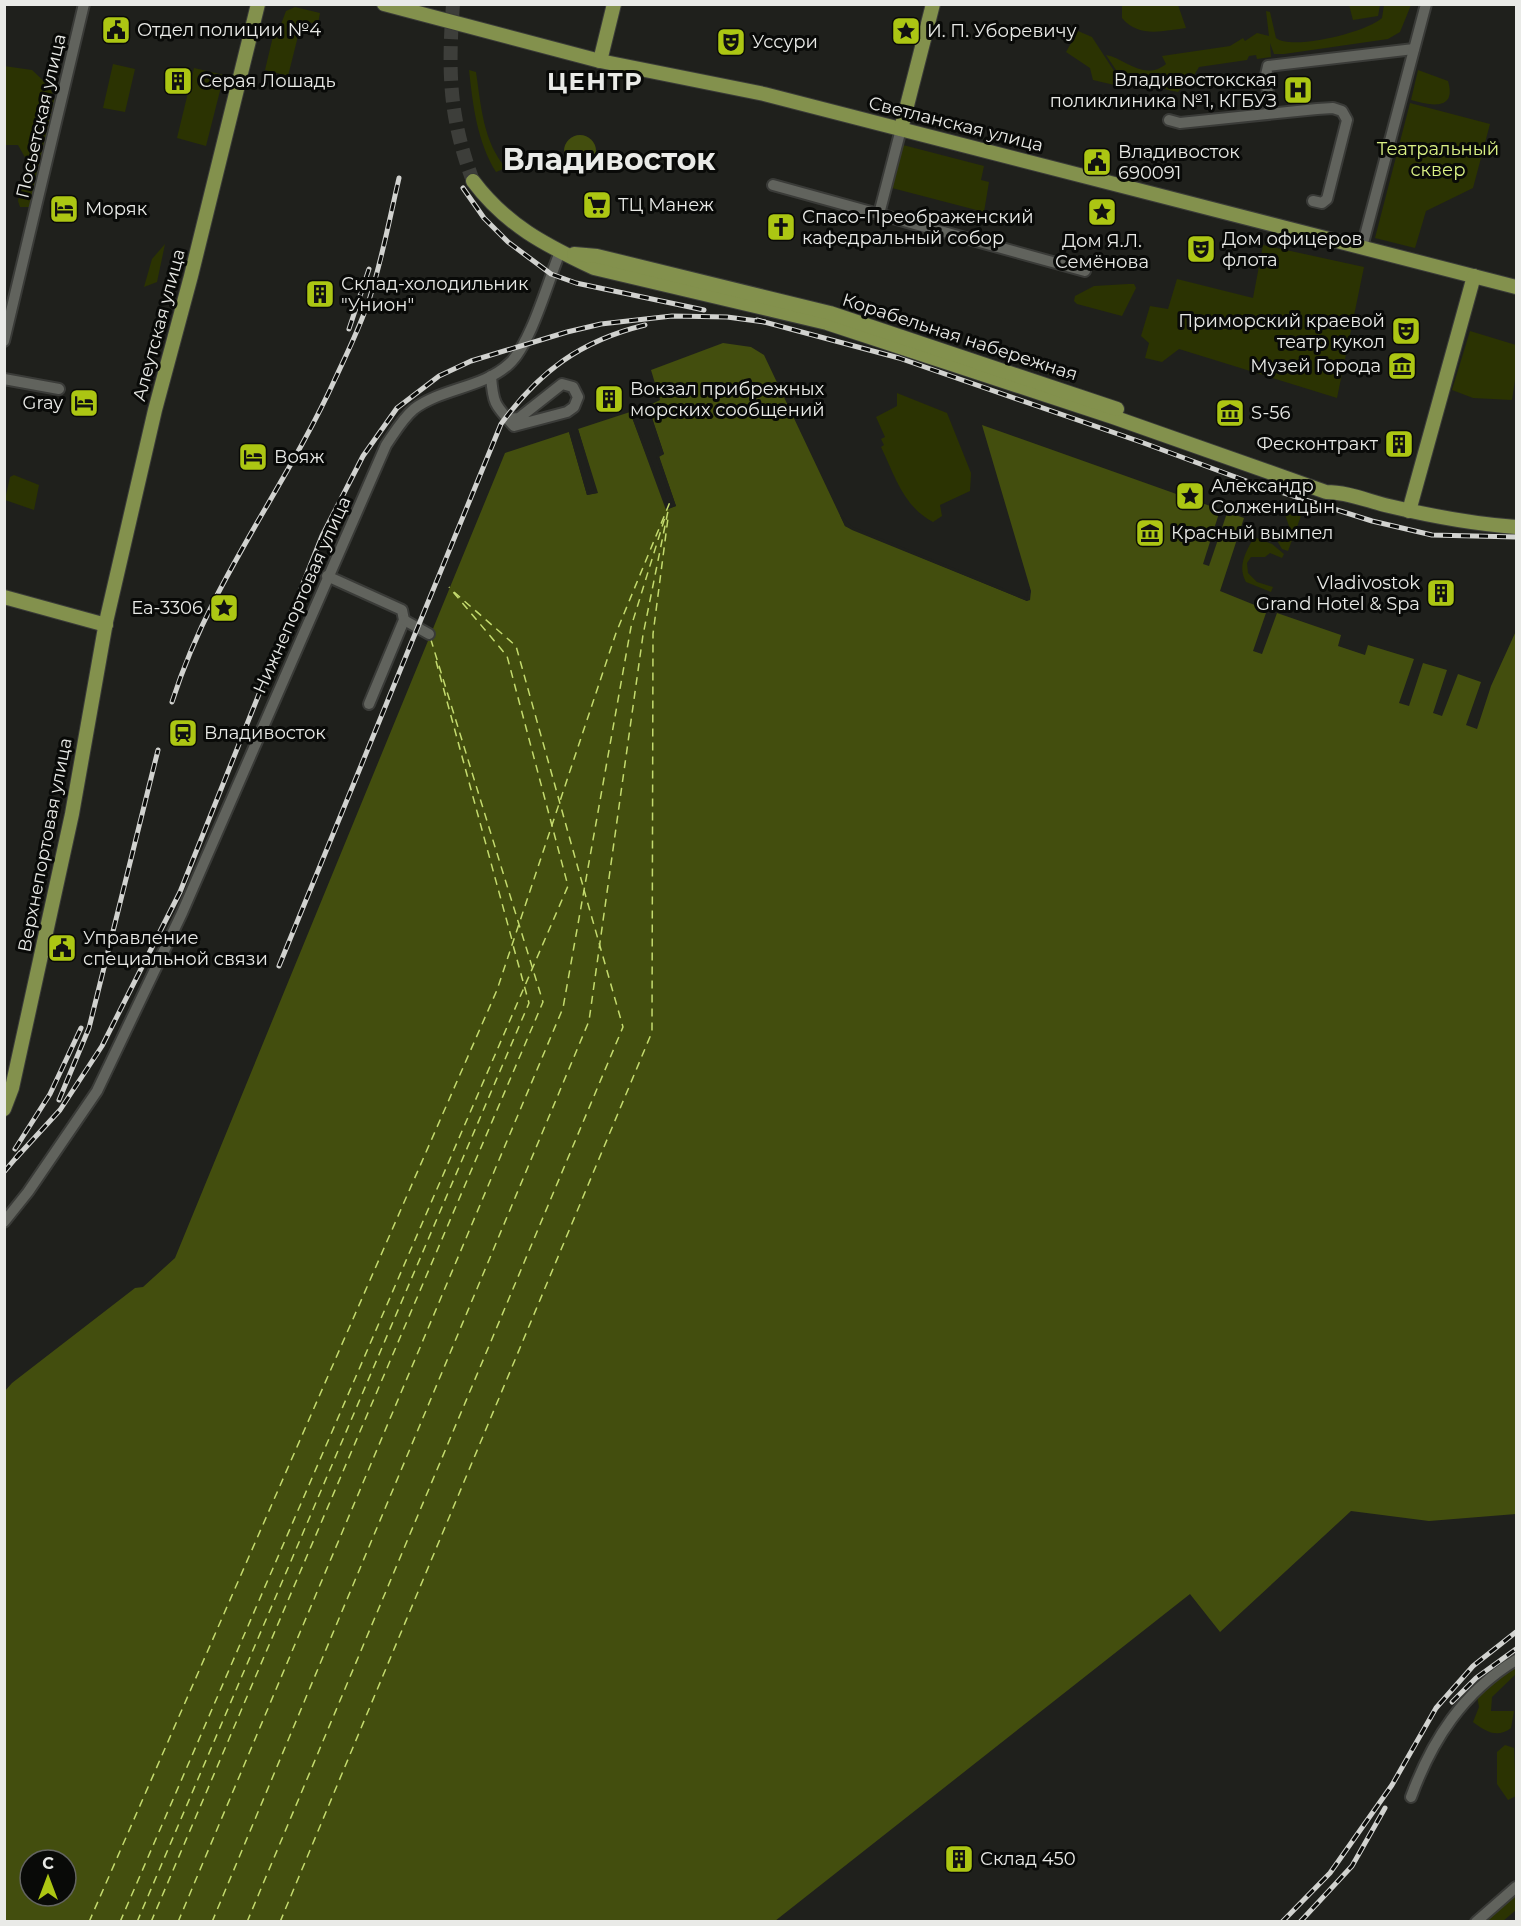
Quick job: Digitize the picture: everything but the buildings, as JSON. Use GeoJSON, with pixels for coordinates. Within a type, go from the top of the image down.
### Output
{"type":"FeatureCollection","features":[{"type":"Feature","properties":{"kind":"main road","name":"Алеутская улица"},"geometry":{"type":"LineString","coordinates":[[100,656],[154,413],[258,4]]}},
{"type":"Feature","properties":{"kind":"main road","name":"Светланская улица"},"geometry":{"type":"LineString","coordinates":[[384,4],[600,61],[754,92],[1516,286]]}},
{"type":"Feature","properties":{"kind":"main road"},"geometry":{"type":"LineString","coordinates":[[600,61],[614,4]]}},
{"type":"Feature","properties":{"kind":"main road"},"geometry":{"type":"LineString","coordinates":[[901,129],[933,4]]}},
{"type":"Feature","properties":{"kind":"main road","name":"Корабельная набережная"},"geometry":{"type":"LineString","coordinates":[[473,181],[507,220],[560,252],[594,268],[827,323],[1113,417],[1326,492],[1338,492],[1409,511],[1471,524],[1516,527]]}},
{"type":"Feature","properties":{"kind":"main road"},"geometry":{"type":"LineString","coordinates":[[1409,511],[1474,276]]}},
{"type":"Feature","properties":{"kind":"main road"},"geometry":{"type":"LineString","coordinates":[[4,597],[106,625]]}},
{"type":"Feature","properties":{"kind":"main road","name":"Верхнепортовая улица"},"geometry":{"type":"LineString","coordinates":[[4,1109],[12,1088],[79,774],[100,656]]}},
{"type":"Feature","properties":{"kind":"street","name":"Посьетская улица"},"geometry":{"type":"LineString","coordinates":[[4,340],[84,4]]}},
{"type":"Feature","properties":{"kind":"street"},"geometry":{"type":"LineString","coordinates":[[1362,247],[1426,4]]}},
{"type":"Feature","properties":{"kind":"street"},"geometry":{"type":"LineString","coordinates":[[1270,113],[1266,75],[1268,66],[1414,49]]}},
{"type":"Feature","properties":{"kind":"street"},"geometry":{"type":"LineString","coordinates":[[1169,120],[1180,123],[1333,108],[1345,113],[1347,120],[1327,199],[1322,203],[1313,201]]}},
{"type":"Feature","properties":{"kind":"street"},"geometry":{"type":"LineString","coordinates":[[879,214],[901,129]]}},
{"type":"Feature","properties":{"kind":"street"},"geometry":{"type":"LineString","coordinates":[[773,185],[1085,271]]}},
{"type":"Feature","properties":{"kind":"street","name":"Нижнепортовая улица"},"geometry":{"type":"LineString","coordinates":[[4,1222],[28,1192],[97,1091],[182,913],[386,445],[402,422],[430,400],[491,376],[511,363],[524,344],[560,252]]}},
{"type":"Feature","properties":{"kind":"street"},"geometry":{"type":"LineString","coordinates":[[491,376],[494,401],[500,413],[514,426],[567,412],[574,407],[576,392],[573,387],[562,384],[519,418],[508,419]]}},
{"type":"Feature","properties":{"kind":"street"},"geometry":{"type":"LineString","coordinates":[[4,379],[59,389]]}},
{"type":"Feature","properties":{"kind":"street"},"geometry":{"type":"LineString","coordinates":[[327,576],[402,610],[404,620],[369,704]]}},
{"type":"Feature","properties":{"kind":"street"},"geometry":{"type":"LineString","coordinates":[[404,620],[429,634]]}},
{"type":"Feature","properties":{"kind":"street"},"geometry":{"type":"LineString","coordinates":[[1411,1797],[1425,1761],[1449,1720],[1469,1697],[1516,1660]]}},
{"type":"Feature","properties":{"kind":"street"},"geometry":{"type":"LineString","coordinates":[[1476,1922],[1516,1887]]}},
{"type":"Feature","properties":{"kind":"green space"},"geometry":{"type":"Polygon","coordinates":[[[1122,5],[1178,5],[1186,28],[1143,31],[1122,18],[1122,5]]]}},
{"type":"Feature","properties":{"kind":"green space"},"geometry":{"type":"Polygon","coordinates":[[[1349,5],[1380,5],[1378,16],[1353,20],[1349,5]]]}},
{"type":"Feature","properties":{"kind":"green space"},"geometry":{"type":"Polygon","coordinates":[[[1384,5],[1411,5],[1400,32],[1388,39],[1284,54],[1274,54],[1270,43],[1271,57],[1257,59],[1256,55],[1249,56],[1247,60],[1199,67],[1193,77],[1181,80],[1181,89],[1178,92],[1118,73],[1106,55],[1150,71],[1166,64],[1162,56],[1230,46],[1243,38],[1245,41],[1257,33],[1269,36],[1266,11],[1270,12],[1276,38],[1297,42],[1329,38],[1361,29],[1382,18],[1384,5]]]}},
{"type":"Feature","properties":{"kind":"green space"},"geometry":{"type":"Polygon","coordinates":[[[295,7],[320,13],[318,24],[307,22],[301,24],[288,76],[265,70],[274,32],[280,27],[286,11],[295,7]]]}},
{"type":"Feature","properties":{"kind":"green space"},"geometry":{"type":"Polygon","coordinates":[[[1078,31],[1092,37],[1116,74],[1132,78],[1130,86],[1123,87],[1093,80],[1090,68],[1066,52],[1078,31]]]}},
{"type":"Feature","properties":{"kind":"green space"},"geometry":{"type":"Polygon","coordinates":[[[113,64],[135,69],[125,112],[103,108],[113,64]]]}},
{"type":"Feature","properties":{"kind":"green space"},"geometry":{"type":"Polygon","coordinates":[[[4,66],[32,70],[49,86],[55,99],[30,207],[20,207],[18,201],[27,161],[18,145],[5,145],[4,66]]]}},
{"type":"Feature","properties":{"kind":"green space"},"geometry":{"type":"Polygon","coordinates":[[[194,68],[224,75],[206,146],[177,138],[194,68]]]}},
{"type":"Feature","properties":{"kind":"green space"},"geometry":{"type":"Polygon","coordinates":[[[469,70],[476,72],[488,135],[498,158],[506,168],[496,172],[480,136],[469,70]]]}},
{"type":"Feature","properties":{"kind":"green space"},"geometry":{"type":"Polygon","coordinates":[[[1418,70],[1448,81],[1449,98],[1445,102],[1426,104],[1411,100],[1418,70]]]}},
{"type":"Feature","properties":{"kind":"green space","name":"Театральный сквер"},"geometry":{"type":"Polygon","coordinates":[[[1410,103],[1490,124],[1473,188],[1426,211],[1415,248],[1375,238],[1410,103]]]}},
{"type":"Feature","properties":{"kind":"green space"},"geometry":{"type":"Polygon","coordinates":[[[903,145],[984,166],[981,180],[989,182],[984,212],[892,188],[903,145]]]}},
{"type":"Feature","properties":{"kind":"green space"},"geometry":{"type":"Polygon","coordinates":[[[165,244],[157,282],[144,287],[152,259],[165,244]]]}},
{"type":"Feature","properties":{"kind":"green space"},"geometry":{"type":"Polygon","coordinates":[[[1263,245],[1364,267],[1337,398],[1179,349],[1162,362],[1145,358],[1149,343],[1141,336],[1150,306],[1168,309],[1177,279],[1253,298],[1263,245]]]}},
{"type":"Feature","properties":{"kind":"green space"},"geometry":{"type":"Polygon","coordinates":[[[1134,284],[1136,288],[1122,316],[1077,304],[1074,301],[1075,296],[1094,286],[1134,284]]]}},
{"type":"Feature","properties":{"kind":"green space"},"geometry":{"type":"Polygon","coordinates":[[[1470,331],[1516,345],[1516,373],[1512,400],[1473,398],[1452,390],[1470,331]]]}},
{"type":"Feature","properties":{"kind":"green space"},"geometry":{"type":"Polygon","coordinates":[[[978,342],[1057,369],[1054,376],[976,349],[978,342]]]}},
{"type":"Feature","properties":{"kind":"green space"},"geometry":{"type":"Polygon","coordinates":[[[897,393],[947,413],[971,473],[970,491],[940,505],[942,516],[933,522],[914,508],[907,499],[881,447],[884,445],[881,439],[885,437],[876,417],[897,406],[897,393]]]}},
{"type":"Feature","properties":{"kind":"green space"},"geometry":{"type":"Polygon","coordinates":[[[14,475],[39,485],[34,510],[5,500],[10,477],[14,475]]]}},
{"type":"Feature","properties":{"kind":"green space"},"geometry":{"type":"Polygon","coordinates":[[[1280,500],[1304,508],[1288,551],[1282,549],[1276,539],[1266,537],[1259,532],[1265,527],[1280,531],[1289,526],[1280,500]]]}},
{"type":"Feature","properties":{"kind":"green space"},"geometry":{"type":"Polygon","coordinates":[[[1254,537],[1272,544],[1284,554],[1282,558],[1270,553],[1265,557],[1251,557],[1247,563],[1248,573],[1257,582],[1273,587],[1271,592],[1246,582],[1243,576],[1242,565],[1254,537]]]}},
{"type":"Feature","properties":{"kind":"green space"},"geometry":{"type":"Polygon","coordinates":[[[1516,1665],[1516,1674],[1492,1697],[1491,1711],[1514,1711],[1511,1728],[1501,1733],[1487,1731],[1473,1722],[1479,1707],[1477,1696],[1516,1665]]]}},
{"type":"Feature","properties":{"kind":"green space"},"geometry":{"type":"Polygon","coordinates":[[[1505,1745],[1514,1748],[1516,1796],[1508,1800],[1497,1784],[1497,1752],[1505,1745]]]}},
{"type":"Feature","properties":{"kind":"green space"},"geometry":{"type":"Polygon","coordinates":[[[1516,1892],[1516,1910],[1503,1921],[1481,1922],[1516,1892]]]}},
{"type":"Feature","properties":{"kind":"shaded area"},"geometry":{"type":"Polygon","coordinates":[[[580,135],[591,140],[596,151],[591,162],[580,167],[569,162],[564,151],[569,140],[580,135]]]}},
{"type":"Feature","properties":{"kind":"shaded area"},"geometry":{"type":"Polygon","coordinates":[[[723,343],[751,347],[764,355],[845,526],[1027,601],[1031,591],[982,425],[1244,518],[1220,591],[1267,610],[1253,651],[1262,654],[1277,613],[1341,635],[1338,646],[1365,655],[1368,645],[1414,659],[1399,703],[1409,706],[1423,663],[1447,670],[1433,713],[1442,716],[1458,674],[1481,682],[1466,725],[1477,729],[1491,686],[1516,631],[1516,1514],[1429,1521],[1351,1511],[1220,1632],[1190,1594],[775,1921],[5,1921],[4,1392],[12,1383],[135,1288],[143,1287],[175,1258],[505,453],[569,432],[587,495],[597,493],[578,429],[630,412],[667,509],[676,506],[659,456],[664,454],[648,406],[660,400],[651,370],[723,343]]]}},
{"type":"Feature","properties":{"kind":"pier"},"geometry":{"type":"Polygon","coordinates":[[[648,406],[664,454],[659,457],[676,506],[666,510],[630,412],[632,411],[669,506],[672,504],[656,457],[660,453],[645,407],[648,406]]]}},
{"type":"Feature","properties":{"kind":"pier"},"geometry":{"type":"Polygon","coordinates":[[[576,429],[578,429],[598,493],[587,495],[569,432],[571,431],[589,492],[594,490],[576,429]]]}},
{"type":"Feature","properties":{"kind":"pier"},"geometry":{"type":"Polygon","coordinates":[[[1220,510],[1227,513],[1209,566],[1203,564],[1220,510]]]}},
{"type":"Feature","properties":{"kind":"pier"},"geometry":{"type":"Polygon","coordinates":[[[840,515],[853,527],[1027,598],[1028,589],[1031,591],[1030,600],[1027,601],[852,530],[845,526],[840,515]]]}},
{"type":"Feature","properties":{"kind":"ferry route"},"geometry":{"type":"LineString","coordinates":[[89,1922],[497,990],[616,633],[670,502]]}},
{"type":"Feature","properties":{"kind":"ferry route"},"geometry":{"type":"LineString","coordinates":[[212,1922],[589,1021],[643,635],[669,506]]}},
{"type":"Feature","properties":{"kind":"ferry route"},"geometry":{"type":"LineString","coordinates":[[178,1922],[563,1008],[631,627],[666,514]]}},
{"type":"Feature","properties":{"kind":"ferry route"},"geometry":{"type":"LineString","coordinates":[[280,1922],[652,1032],[653,634],[668,518]]}},
{"type":"Feature","properties":{"kind":"ferry route"},"geometry":{"type":"LineString","coordinates":[[120,1922],[568,886],[507,656],[449,587]]}},
{"type":"Feature","properties":{"kind":"ferry route"},"geometry":{"type":"LineString","coordinates":[[454,592],[516,646],[583,886]]}},
{"type":"Feature","properties":{"kind":"ferry route"},"geometry":{"type":"LineString","coordinates":[[151,1922],[543,1002],[431,640]]}},
{"type":"Feature","properties":{"kind":"ferry route"},"geometry":{"type":"LineString","coordinates":[[436,661],[512,940]]}},
{"type":"Feature","properties":{"kind":"ferry route"},"geometry":{"type":"LineString","coordinates":[[247,1922],[623,1027],[584,890]]}},
{"type":"Feature","properties":{"kind":"ferry route"},"geometry":{"type":"LineString","coordinates":[[137,1922],[529,1003],[513,945]]}},
{"type":"Feature","properties":{"kind":"tunnel"},"geometry":{"type":"LineString","coordinates":[[453,4],[452,94],[459,136],[473,181]]}},
{"type":"Feature","properties":{"kind":"railway"},"geometry":{"type":"LineString","coordinates":[[172,702],[207,616],[227,576],[316,419],[354,338],[374,283],[399,178]]}},
{"type":"Feature","properties":{"kind":"railway"},"geometry":{"type":"LineString","coordinates":[[463,188],[484,218],[508,242],[551,274],[576,283],[704,310]]}},
{"type":"Feature","properties":{"kind":"railway"},"geometry":{"type":"LineString","coordinates":[[349,329],[369,269]]}},
{"type":"Feature","properties":{"kind":"railway"},"geometry":{"type":"LineString","coordinates":[[16,1158],[60,1110],[102,1046],[180,892],[322,536],[363,456],[397,408],[439,376],[471,361],[601,324],[672,316],[727,317],[765,322]]}},
{"type":"Feature","properties":{"kind":"railway"},"geometry":{"type":"LineString","coordinates":[[757,320],[899,358],[1249,482],[1372,521],[1432,535],[1516,537]]}},
{"type":"Feature","properties":{"kind":"railway"},"geometry":{"type":"LineString","coordinates":[[279,966],[501,424],[531,388],[563,361],[601,340],[645,325]]}},
{"type":"Feature","properties":{"kind":"railway"},"geometry":{"type":"LineString","coordinates":[[59,1100],[89,1028],[158,750]]}},
{"type":"Feature","properties":{"kind":"railway"},"geometry":{"type":"LineString","coordinates":[[15,1149],[50,1094],[81,1028]]}},
{"type":"Feature","properties":{"kind":"railway"},"geometry":{"type":"LineString","coordinates":[[4,1172],[20,1153]]}},
{"type":"Feature","properties":{"kind":"railway"},"geometry":{"type":"LineString","coordinates":[[1282,1922],[1330,1873],[1392,1785],[1436,1708],[1473,1666],[1516,1632]]}},
{"type":"Feature","properties":{"kind":"railway"},"geometry":{"type":"LineString","coordinates":[[1452,1702],[1476,1678],[1516,1649]]}},
{"type":"Feature","properties":{"kind":"railway"},"geometry":{"type":"LineString","coordinates":[[1300,1922],[1352,1866],[1385,1808]]}},
{"type":"Feature","properties":{"kind":"place","name":"Отдел полиции №4"},"geometry":{"type":"Point","coordinates":[116,30]}},
{"type":"Feature","properties":{"kind":"place","name":"И. П. Уборевичу"},"geometry":{"type":"Point","coordinates":[906,31]}},
{"type":"Feature","properties":{"kind":"place","name":"Уссури"},"geometry":{"type":"Point","coordinates":[731,42]}},
{"type":"Feature","properties":{"kind":"place","name":"Серая Лошадь"},"geometry":{"type":"Point","coordinates":[178,81]}},
{"type":"Feature","properties":{"kind":"place","name":"Владивостокская поликлиника №1, КГБУЗ"},"geometry":{"type":"Point","coordinates":[1298,90]}},
{"type":"Feature","properties":{"kind":"place","name":"Владивосток 690091"},"geometry":{"type":"Point","coordinates":[1097,162]}},
{"type":"Feature","properties":{"kind":"place","name":"ТЦ Манеж"},"geometry":{"type":"Point","coordinates":[597,205]}},
{"type":"Feature","properties":{"kind":"place","name":"Моряк"},"geometry":{"type":"Point","coordinates":[64,209]}},
{"type":"Feature","properties":{"kind":"place","name":"Дом Я.Л. Семёнова"},"geometry":{"type":"Point","coordinates":[1102,212]}},
{"type":"Feature","properties":{"kind":"place","name":"Спасо-Преображенский кафедральный собор"},"geometry":{"type":"Point","coordinates":[781,227]}},
{"type":"Feature","properties":{"kind":"place","name":"Дом офицеров флота"},"geometry":{"type":"Point","coordinates":[1201,249]}},
{"type":"Feature","properties":{"kind":"place","name":"Склад-холодильник \"Унион\""},"geometry":{"type":"Point","coordinates":[320,294]}},
{"type":"Feature","properties":{"kind":"place","name":"Приморский краевой театр кукол"},"geometry":{"type":"Point","coordinates":[1406,331]}},
{"type":"Feature","properties":{"kind":"place","name":"Музей Города"},"geometry":{"type":"Point","coordinates":[1402,366]}},
{"type":"Feature","properties":{"kind":"place","name":"Вокзал прибрежных морских сообщений"},"geometry":{"type":"Point","coordinates":[609,399]}},
{"type":"Feature","properties":{"kind":"place","name":"Gray"},"geometry":{"type":"Point","coordinates":[84,403]}},
{"type":"Feature","properties":{"kind":"place","name":"S-56"},"geometry":{"type":"Point","coordinates":[1230,413]}},
{"type":"Feature","properties":{"kind":"place","name":"Фесконтракт"},"geometry":{"type":"Point","coordinates":[1399,444]}},
{"type":"Feature","properties":{"kind":"place","name":"Вояж"},"geometry":{"type":"Point","coordinates":[253,457]}},
{"type":"Feature","properties":{"kind":"place","name":"Александр Солженицын"},"geometry":{"type":"Point","coordinates":[1190,496]}},
{"type":"Feature","properties":{"kind":"place","name":"Красный вымпел"},"geometry":{"type":"Point","coordinates":[1150,533]}},
{"type":"Feature","properties":{"kind":"place","name":"Vladivostok Grand Hotel & Spa"},"geometry":{"type":"Point","coordinates":[1441,593]}},
{"type":"Feature","properties":{"kind":"place","name":"Еа-3306"},"geometry":{"type":"Point","coordinates":[224,608]}},
{"type":"Feature","properties":{"kind":"place","name":"Владивосток"},"geometry":{"type":"Point","coordinates":[183,733]}},
{"type":"Feature","properties":{"kind":"place","name":"Управление специальной связи"},"geometry":{"type":"Point","coordinates":[62,948]}},
{"type":"Feature","properties":{"kind":"place","name":"Склад 450"},"geometry":{"type":"Point","coordinates":[959,1859]}},
{"type":"Feature","properties":{"kind":"district","name":"ЦЕНТР"},"geometry":{"type":"Point","coordinates":[595,81]}},
{"type":"Feature","properties":{"kind":"district","name":"Владивосток"},"geometry":{"type":"Point","coordinates":[609,159]}}]}
